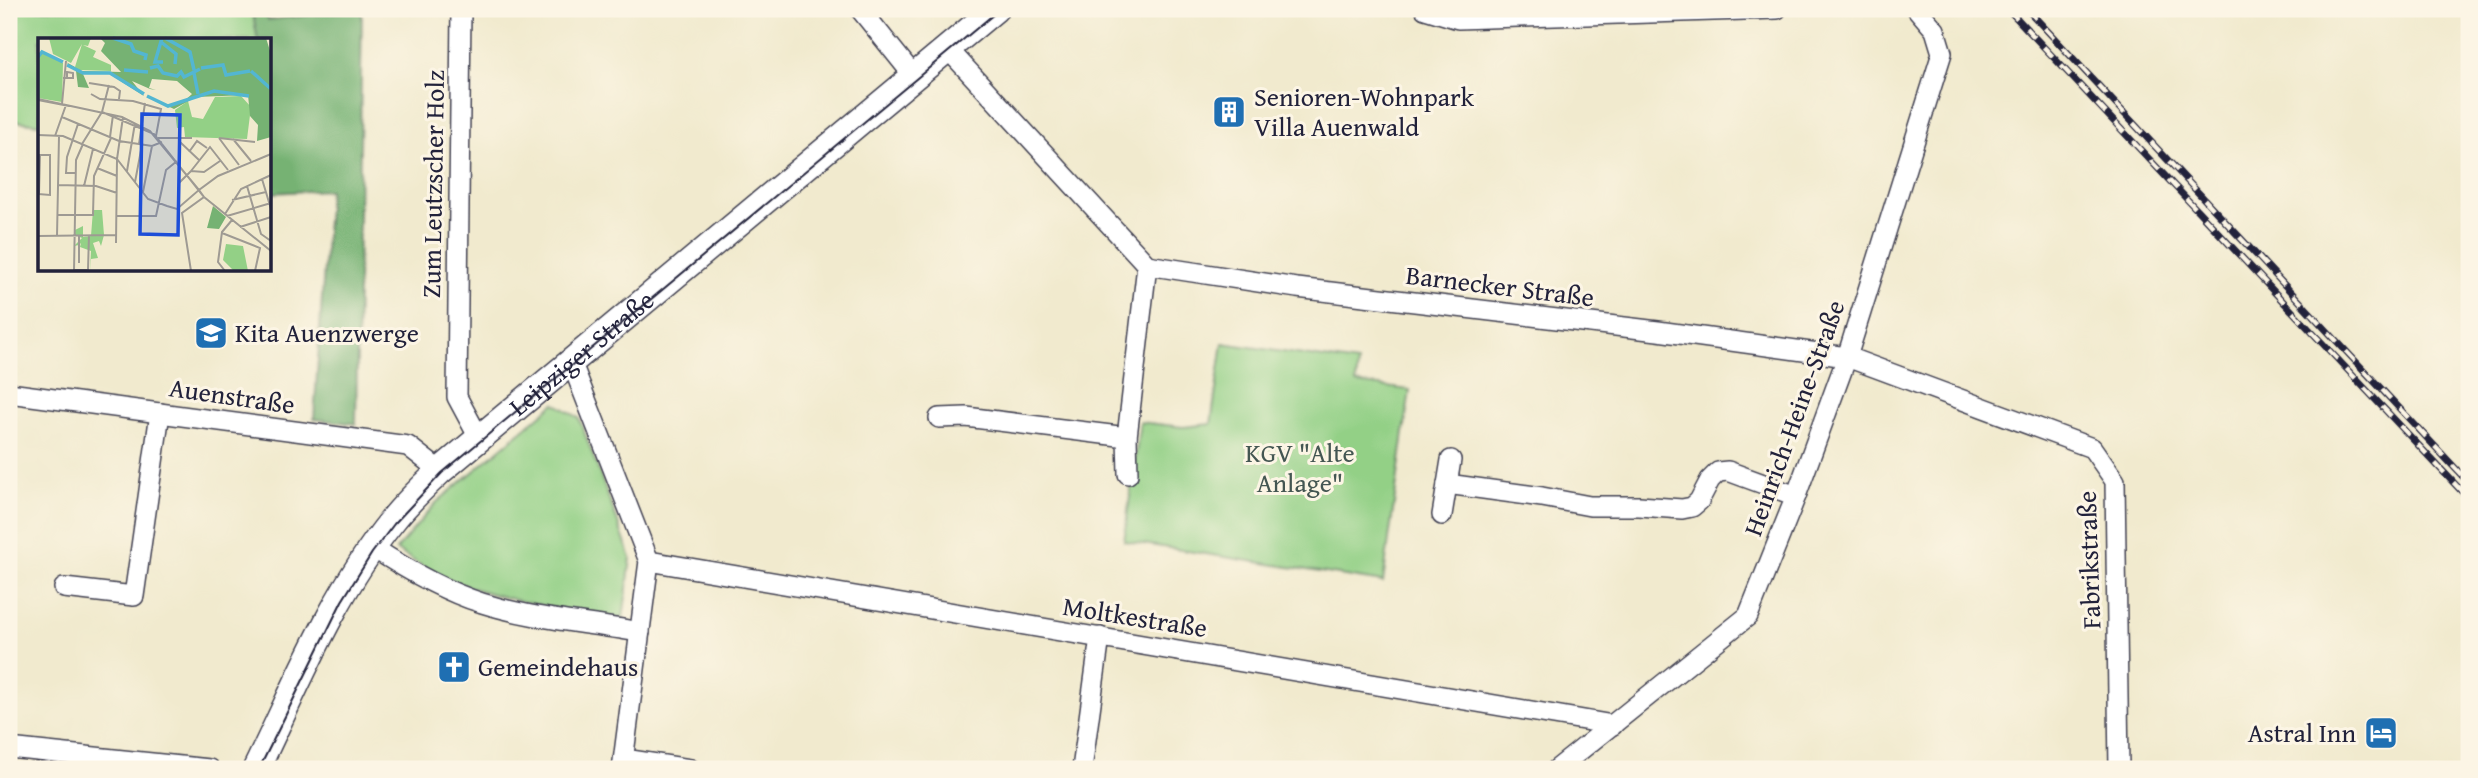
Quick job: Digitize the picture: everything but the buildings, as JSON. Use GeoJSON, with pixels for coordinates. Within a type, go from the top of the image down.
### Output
{"type":"FeatureCollection","features":[{"type":"Feature","properties":{"kind":"street","name":"Zum Leutzscher Holz"},"geometry":{"type":"LineString","coordinates":[[461,9],[457,397],[479,438]]}},
{"type":"Feature","properties":{"kind":"street"},"geometry":{"type":"LineString","coordinates":[[860,9],[914,75]]}},
{"type":"Feature","properties":{"kind":"street","name":"Leipziger Straße"},"geometry":{"type":"LineString","coordinates":[[256,769],[339,600],[372,547],[409,502],[479,438],[995,9]]}},
{"type":"Feature","properties":{"kind":"street"},"geometry":{"type":"LineString","coordinates":[[1425,9],[1458,19],[1777,9]]}},
{"type":"Feature","properties":{"kind":"street","name":"Heinrich-Heine-Straße"},"geometry":{"type":"LineString","coordinates":[[1558,769],[1748,616],[1847,357],[1942,53],[1935,30],[1917,9]]}},
{"type":"Feature","properties":{"kind":"street"},"geometry":{"type":"LineString","coordinates":[[947,48],[1147,265],[1127,437],[1128,474]]}},
{"type":"Feature","properties":{"kind":"street","name":"Barnecker Straße"},"geometry":{"type":"LineString","coordinates":[[1147,265],[1297,288],[1658,331],[1847,357]]}},
{"type":"Feature","properties":{"kind":"street","name":"Fabrikstraße"},"geometry":{"type":"LineString","coordinates":[[1847,357],[2092,448],[2115,481],[2119,769]]}},
{"type":"Feature","properties":{"kind":"street"},"geometry":{"type":"LineString","coordinates":[[571,361],[649,561],[623,764],[690,769]]}},
{"type":"Feature","properties":{"kind":"street","name":"Auenstraße"},"geometry":{"type":"LineString","coordinates":[[9,393],[408,446],[440,471]]}},
{"type":"Feature","properties":{"kind":"street"},"geometry":{"type":"LineString","coordinates":[[64,588],[134,596],[160,413]]}},
{"type":"Feature","properties":{"kind":"street"},"geometry":{"type":"LineString","coordinates":[[939,418],[966,417],[1127,437]]}},
{"type":"Feature","properties":{"kind":"street"},"geometry":{"type":"LineString","coordinates":[[1442,515],[1451,460]]}},
{"type":"Feature","properties":{"kind":"street"},"geometry":{"type":"LineString","coordinates":[[1447,484],[1590,506],[1682,509],[1692,507],[1699,501],[1710,480],[1718,472],[1728,471],[1796,496]]}},
{"type":"Feature","properties":{"kind":"street"},"geometry":{"type":"LineString","coordinates":[[372,547],[419,577],[482,603],[640,632]]}},
{"type":"Feature","properties":{"kind":"street","name":"Moltkestraße"},"geometry":{"type":"LineString","coordinates":[[649,561],[1613,725]]}},
{"type":"Feature","properties":{"kind":"street"},"geometry":{"type":"LineString","coordinates":[[1083,769],[1100,637]]}},
{"type":"Feature","properties":{"kind":"street"},"geometry":{"type":"LineString","coordinates":[[9,748],[209,769]]}},
{"type":"Feature","properties":{"kind":"green space"},"geometry":{"type":"Polygon","coordinates":[[[9,9],[252,9],[258,38],[38,38],[38,124],[9,120],[9,9]]]}},
{"type":"Feature","properties":{"kind":"green space"},"geometry":{"type":"Polygon","coordinates":[[[252,9],[265,9],[268,20],[362,9],[356,424],[314,419],[329,190],[271,193],[271,38],[258,38],[252,9]]]}},
{"type":"Feature","properties":{"kind":"green space","name":"KGV \"Alte Anlage\""},"geometry":{"type":"Polygon","coordinates":[[[1223,343],[1358,363],[1356,383],[1410,390],[1383,582],[1124,541],[1140,422],[1183,427],[1211,424],[1223,343]]]}},
{"type":"Feature","properties":{"kind":"green space"},"geometry":{"type":"Polygon","coordinates":[[[555,403],[579,418],[631,558],[623,619],[529,603],[483,591],[438,575],[396,550],[436,503],[555,403]]]}},
{"type":"Feature","properties":{"kind":"tram line"},"geometry":{"type":"LineString","coordinates":[[259,769],[342,601],[394,524],[442,473],[1000,9]]}},
{"type":"Feature","properties":{"kind":"railway"},"geometry":{"type":"LineString","coordinates":[[2008,9],[2469,499]]}},
{"type":"Feature","properties":{"kind":"railway"},"geometry":{"type":"LineString","coordinates":[[2027,9],[2469,483]]}},
{"type":"Feature","properties":{"kind":"place","name":"Senioren-Wohnpark Villa Auenwald"},"geometry":{"type":"Point","coordinates":[1229,112]}},
{"type":"Feature","properties":{"kind":"place","name":"Kita Auenzwerge"},"geometry":{"type":"Point","coordinates":[211,333]}},
{"type":"Feature","properties":{"kind":"place","name":"Gemeindehaus"},"geometry":{"type":"Point","coordinates":[454,667]}},
{"type":"Feature","properties":{"kind":"place","name":"Astral Inn"},"geometry":{"type":"Point","coordinates":[2381,733]}}]}
